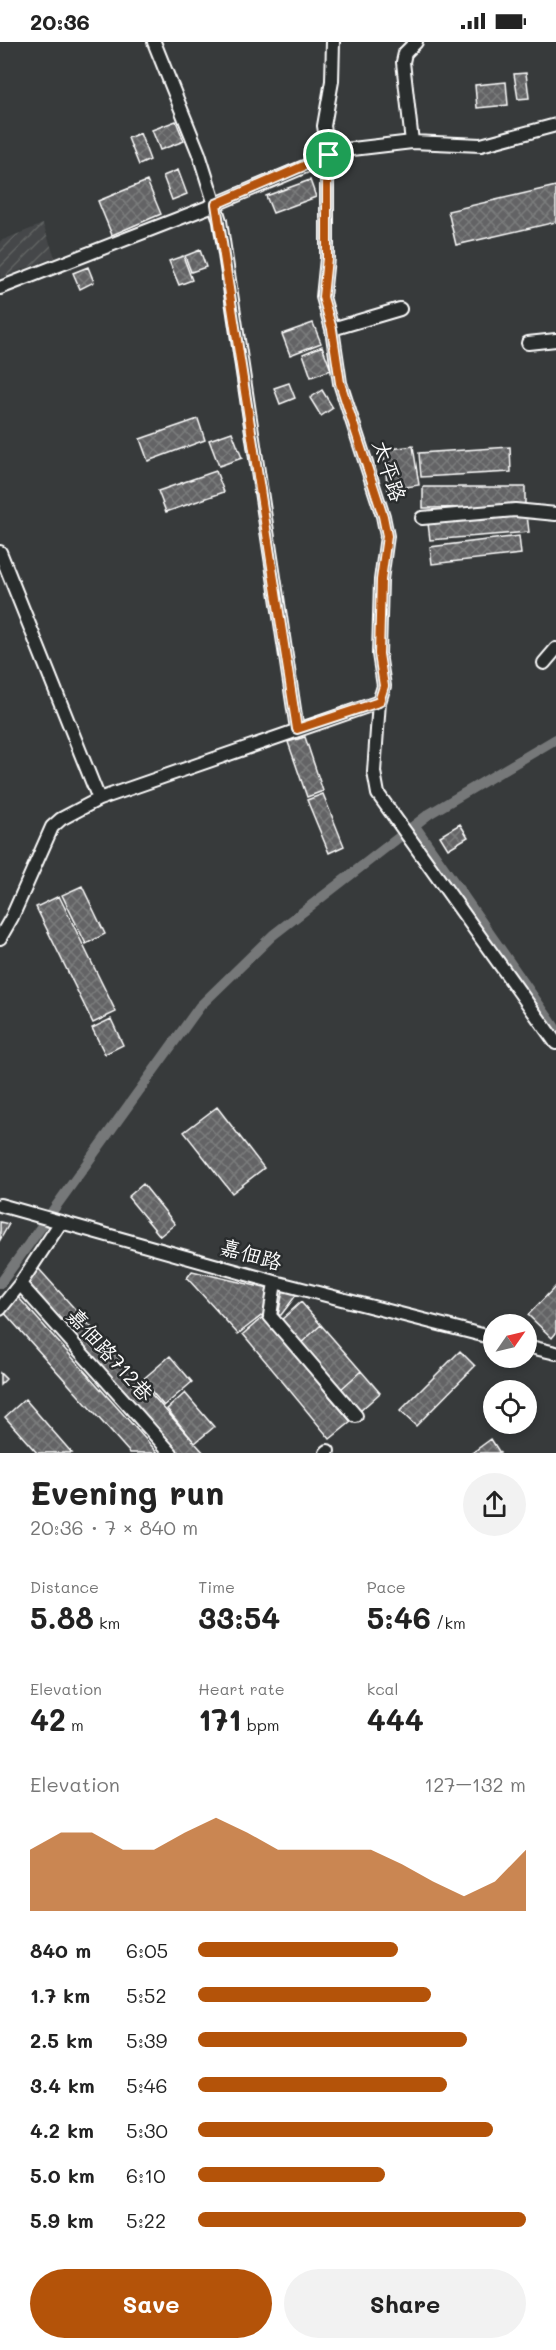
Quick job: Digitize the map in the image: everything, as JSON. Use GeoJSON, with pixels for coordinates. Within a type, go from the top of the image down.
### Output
{"type":"FeatureCollection","features":[{"type":"Feature","properties":{"kind":"street"},"geometry":{"type":"LineString","coordinates":[[154,42],[199,154],[216,204],[297,729]]}},
{"type":"Feature","properties":{"kind":"street","name":"太平路"},"geometry":{"type":"LineString","coordinates":[[333,42],[332,81],[324,126],[329,155],[327,258],[323,297],[332,329],[340,383],[383,516],[387,536],[381,580],[379,654],[384,686],[379,702],[374,772],[378,794],[556,1043]]}},
{"type":"Feature","properties":{"kind":"street"},"geometry":{"type":"LineString","coordinates":[[412,142],[403,62],[405,53],[416,42]]}},
{"type":"Feature","properties":{"kind":"street"},"geometry":{"type":"LineString","coordinates":[[0,288],[216,204],[344,150],[412,142],[481,145],[556,125]]}},
{"type":"Feature","properties":{"kind":"street"},"geometry":{"type":"LineString","coordinates":[[332,329],[400,309]]}},
{"type":"Feature","properties":{"kind":"street"},"geometry":{"type":"LineString","coordinates":[[528,343],[556,340]]}},
{"type":"Feature","properties":{"kind":"street"},"geometry":{"type":"LineString","coordinates":[[422,518],[515,510],[556,514]]}},
{"type":"Feature","properties":{"kind":"street"},"geometry":{"type":"LineString","coordinates":[[0,552],[99,799]]}},
{"type":"Feature","properties":{"kind":"street"},"geometry":{"type":"LineString","coordinates":[[544,663],[556,649]]}},
{"type":"Feature","properties":{"kind":"street"},"geometry":{"type":"LineString","coordinates":[[0,938],[12,917],[52,827],[61,819],[99,799],[379,702]]}},
{"type":"Feature","properties":{"kind":"street","name":"嘉佃路"},"geometry":{"type":"LineString","coordinates":[[0,1205],[275,1282],[483,1335]]}},
{"type":"Feature","properties":{"kind":"street"},"geometry":{"type":"LineString","coordinates":[[0,1309],[20,1284],[61,1222]]}},
{"type":"Feature","properties":{"kind":"street"},"geometry":{"type":"LineString","coordinates":[[275,1282],[270,1316],[356,1416]]}},
{"type":"Feature","properties":{"kind":"street","name":"嘉佃路712巷"},"geometry":{"type":"LineString","coordinates":[[20,1284],[171,1453]]}},
{"type":"Feature","properties":{"kind":"street"},"geometry":{"type":"LineString","coordinates":[[537,1349],[556,1353]]}},
{"type":"Feature","properties":{"kind":"shaded area"},"geometry":{"type":"Polygon","coordinates":[[[43,224],[55,257],[0,278],[0,241],[43,224]]]}},
{"type":"Feature","properties":{"kind":"building"},"geometry":{"type":"Polygon","coordinates":[[[526,73],[529,98],[518,99],[514,74],[526,73]]]}},
{"type":"Feature","properties":{"kind":"building"},"geometry":{"type":"Polygon","coordinates":[[[506,82],[508,105],[477,108],[475,85],[506,82]]]}},
{"type":"Feature","properties":{"kind":"building"},"geometry":{"type":"Polygon","coordinates":[[[176,121],[184,141],[160,150],[152,130],[176,121]]]}},
{"type":"Feature","properties":{"kind":"building"},"geometry":{"type":"Polygon","coordinates":[[[140,133],[150,160],[139,165],[128,138],[140,133]]]}},
{"type":"Feature","properties":{"kind":"building"},"geometry":{"type":"Polygon","coordinates":[[[178,170],[187,194],[172,200],[163,176],[178,170]]]}},
{"type":"Feature","properties":{"kind":"building"},"geometry":{"type":"Polygon","coordinates":[[[310,180],[316,197],[273,213],[266,196],[310,180]]]}},
{"type":"Feature","properties":{"kind":"building"},"geometry":{"type":"Polygon","coordinates":[[[147,181],[161,214],[112,235],[98,201],[147,181]]]}},
{"type":"Feature","properties":{"kind":"building"},"geometry":{"type":"Polygon","coordinates":[[[556,186],[556,222],[456,245],[448,211],[556,186]]]}},
{"type":"Feature","properties":{"kind":"building"},"geometry":{"type":"Polygon","coordinates":[[[200,250],[206,267],[191,272],[185,256],[200,250]]]}},
{"type":"Feature","properties":{"kind":"building"},"geometry":{"type":"Polygon","coordinates":[[[183,256],[192,280],[179,285],[169,261],[183,256]]]}},
{"type":"Feature","properties":{"kind":"building"},"geometry":{"type":"Polygon","coordinates":[[[88,267],[94,282],[80,289],[73,273],[88,267]]]}},
{"type":"Feature","properties":{"kind":"building"},"geometry":{"type":"Polygon","coordinates":[[[313,323],[321,343],[290,355],[282,334],[313,323]]]}},
{"type":"Feature","properties":{"kind":"building"},"geometry":{"type":"Polygon","coordinates":[[[322,346],[331,370],[311,377],[303,354],[322,346]]]}},
{"type":"Feature","properties":{"kind":"building"},"geometry":{"type":"Polygon","coordinates":[[[289,383],[295,398],[280,404],[274,388],[289,383]]]}},
{"type":"Feature","properties":{"kind":"building"},"geometry":{"type":"Polygon","coordinates":[[[322,390],[333,408],[321,416],[310,398],[322,390]]]}},
{"type":"Feature","properties":{"kind":"building"},"geometry":{"type":"Polygon","coordinates":[[[198,419],[205,440],[148,461],[140,439],[198,419]]]}},
{"type":"Feature","properties":{"kind":"building"},"geometry":{"type":"Polygon","coordinates":[[[232,432],[242,458],[219,466],[209,440],[232,432]]]}},
{"type":"Feature","properties":{"kind":"building"},"geometry":{"type":"Polygon","coordinates":[[[413,446],[419,485],[388,490],[383,450],[413,446]]]}},
{"type":"Feature","properties":{"kind":"building"},"geometry":{"type":"Polygon","coordinates":[[[510,447],[511,472],[421,477],[419,453],[510,447]]]}},
{"type":"Feature","properties":{"kind":"building"},"geometry":{"type":"Polygon","coordinates":[[[216,471],[224,492],[166,512],[158,491],[216,471]]]}},
{"type":"Feature","properties":{"kind":"building"},"geometry":{"type":"Polygon","coordinates":[[[423,487],[525,487],[525,507],[423,508],[423,487]]]}},
{"type":"Feature","properties":{"kind":"building"},"geometry":{"type":"Polygon","coordinates":[[[527,515],[529,532],[430,540],[428,523],[527,515]]]}},
{"type":"Feature","properties":{"kind":"building"},"geometry":{"type":"Polygon","coordinates":[[[519,536],[521,554],[432,564],[430,547],[519,536]]]}},
{"type":"Feature","properties":{"kind":"building"},"geometry":{"type":"Polygon","coordinates":[[[305,737],[323,791],[307,797],[288,742],[305,737]]]}},
{"type":"Feature","properties":{"kind":"building"},"geometry":{"type":"Polygon","coordinates":[[[323,794],[344,846],[329,853],[307,800],[323,794]]]}},
{"type":"Feature","properties":{"kind":"building"},"geometry":{"type":"Polygon","coordinates":[[[460,824],[468,837],[448,849],[440,836],[460,824]]]}},
{"type":"Feature","properties":{"kind":"building"},"geometry":{"type":"Polygon","coordinates":[[[82,886],[105,934],[86,944],[62,895],[82,886]]]}},
{"type":"Feature","properties":{"kind":"building"},"geometry":{"type":"Polygon","coordinates":[[[59,896],[116,1012],[93,1023],[36,907],[59,896]]]}},
{"type":"Feature","properties":{"kind":"building"},"geometry":{"type":"Polygon","coordinates":[[[111,1019],[123,1045],[105,1054],[92,1028],[111,1019]]]}},
{"type":"Feature","properties":{"kind":"building"},"geometry":{"type":"Polygon","coordinates":[[[217,1107],[264,1168],[232,1193],[184,1132],[217,1107]]]}},
{"type":"Feature","properties":{"kind":"building"},"geometry":{"type":"Polygon","coordinates":[[[143,1184],[175,1224],[160,1236],[128,1197],[143,1184]]]}},
{"type":"Feature","properties":{"kind":"building"},"geometry":{"type":"Polygon","coordinates":[[[0,1222],[9,1224],[0,1240],[0,1222]]]}},
{"type":"Feature","properties":{"kind":"building"},"geometry":{"type":"Polygon","coordinates":[[[39,1269],[204,1453],[176,1453],[23,1283],[39,1269]]]}},
{"type":"Feature","properties":{"kind":"building"},"geometry":{"type":"Polygon","coordinates":[[[192,1271],[269,1289],[266,1312],[238,1334],[187,1278],[192,1271]]]}},
{"type":"Feature","properties":{"kind":"building"},"geometry":{"type":"Polygon","coordinates":[[[556,1286],[556,1333],[552,1338],[537,1324],[537,1314],[529,1314],[556,1286]]]}},
{"type":"Feature","properties":{"kind":"building"},"geometry":{"type":"Polygon","coordinates":[[[283,1291],[297,1294],[281,1315],[278,1315],[283,1291]]]}},
{"type":"Feature","properties":{"kind":"building"},"geometry":{"type":"Polygon","coordinates":[[[18,1297],[158,1453],[130,1453],[2,1310],[18,1297]]]}},
{"type":"Feature","properties":{"kind":"building"},"geometry":{"type":"Polygon","coordinates":[[[301,1302],[321,1325],[300,1344],[280,1321],[301,1302]]]}},
{"type":"Feature","properties":{"kind":"building"},"geometry":{"type":"Polygon","coordinates":[[[263,1317],[351,1422],[330,1439],[243,1334],[263,1317]]]}},
{"type":"Feature","properties":{"kind":"building"},"geometry":{"type":"Polygon","coordinates":[[[321,1325],[361,1371],[340,1390],[300,1344],[321,1325]]]}},
{"type":"Feature","properties":{"kind":"building"},"geometry":{"type":"Polygon","coordinates":[[[460,1351],[475,1366],[416,1426],[400,1411],[460,1351]]]}},
{"type":"Feature","properties":{"kind":"building"},"geometry":{"type":"Polygon","coordinates":[[[170,1356],[192,1382],[164,1406],[142,1380],[170,1356]]]}},
{"type":"Feature","properties":{"kind":"building"},"geometry":{"type":"Polygon","coordinates":[[[361,1371],[380,1393],[359,1412],[340,1390],[361,1371]]]}},
{"type":"Feature","properties":{"kind":"building"},"geometry":{"type":"Polygon","coordinates":[[[0,1373],[6,1379],[0,1385],[0,1373]]]}},
{"type":"Feature","properties":{"kind":"building"},"geometry":{"type":"Polygon","coordinates":[[[185,1393],[214,1427],[195,1443],[167,1409],[185,1393]]]}},
{"type":"Feature","properties":{"kind":"building"},"geometry":{"type":"Polygon","coordinates":[[[25,1399],[72,1453],[37,1453],[5,1417],[25,1399]]]}},
{"type":"Feature","properties":{"kind":"building"},"geometry":{"type":"Polygon","coordinates":[[[491,1439],[500,1453],[472,1453],[491,1439]]]}},
{"type":"Feature","properties":{"kind":"waterway"},"geometry":{"type":"LineString","coordinates":[[0,1284],[200,1006],[273,935],[429,814],[556,739]]}},
{"type":"Feature","properties":{"kind":"waterway"},"geometry":{"type":"LineString","coordinates":[[415,826],[556,1029]]}},
{"type":"Feature","properties":{"kind":"route"},"geometry":{"type":"LineString","coordinates":[[329,155],[327,258],[323,297],[332,329],[340,383],[383,516],[387,536],[382,563],[379,654],[384,686],[379,702],[297,729],[216,204],[329,155]]}}]}
